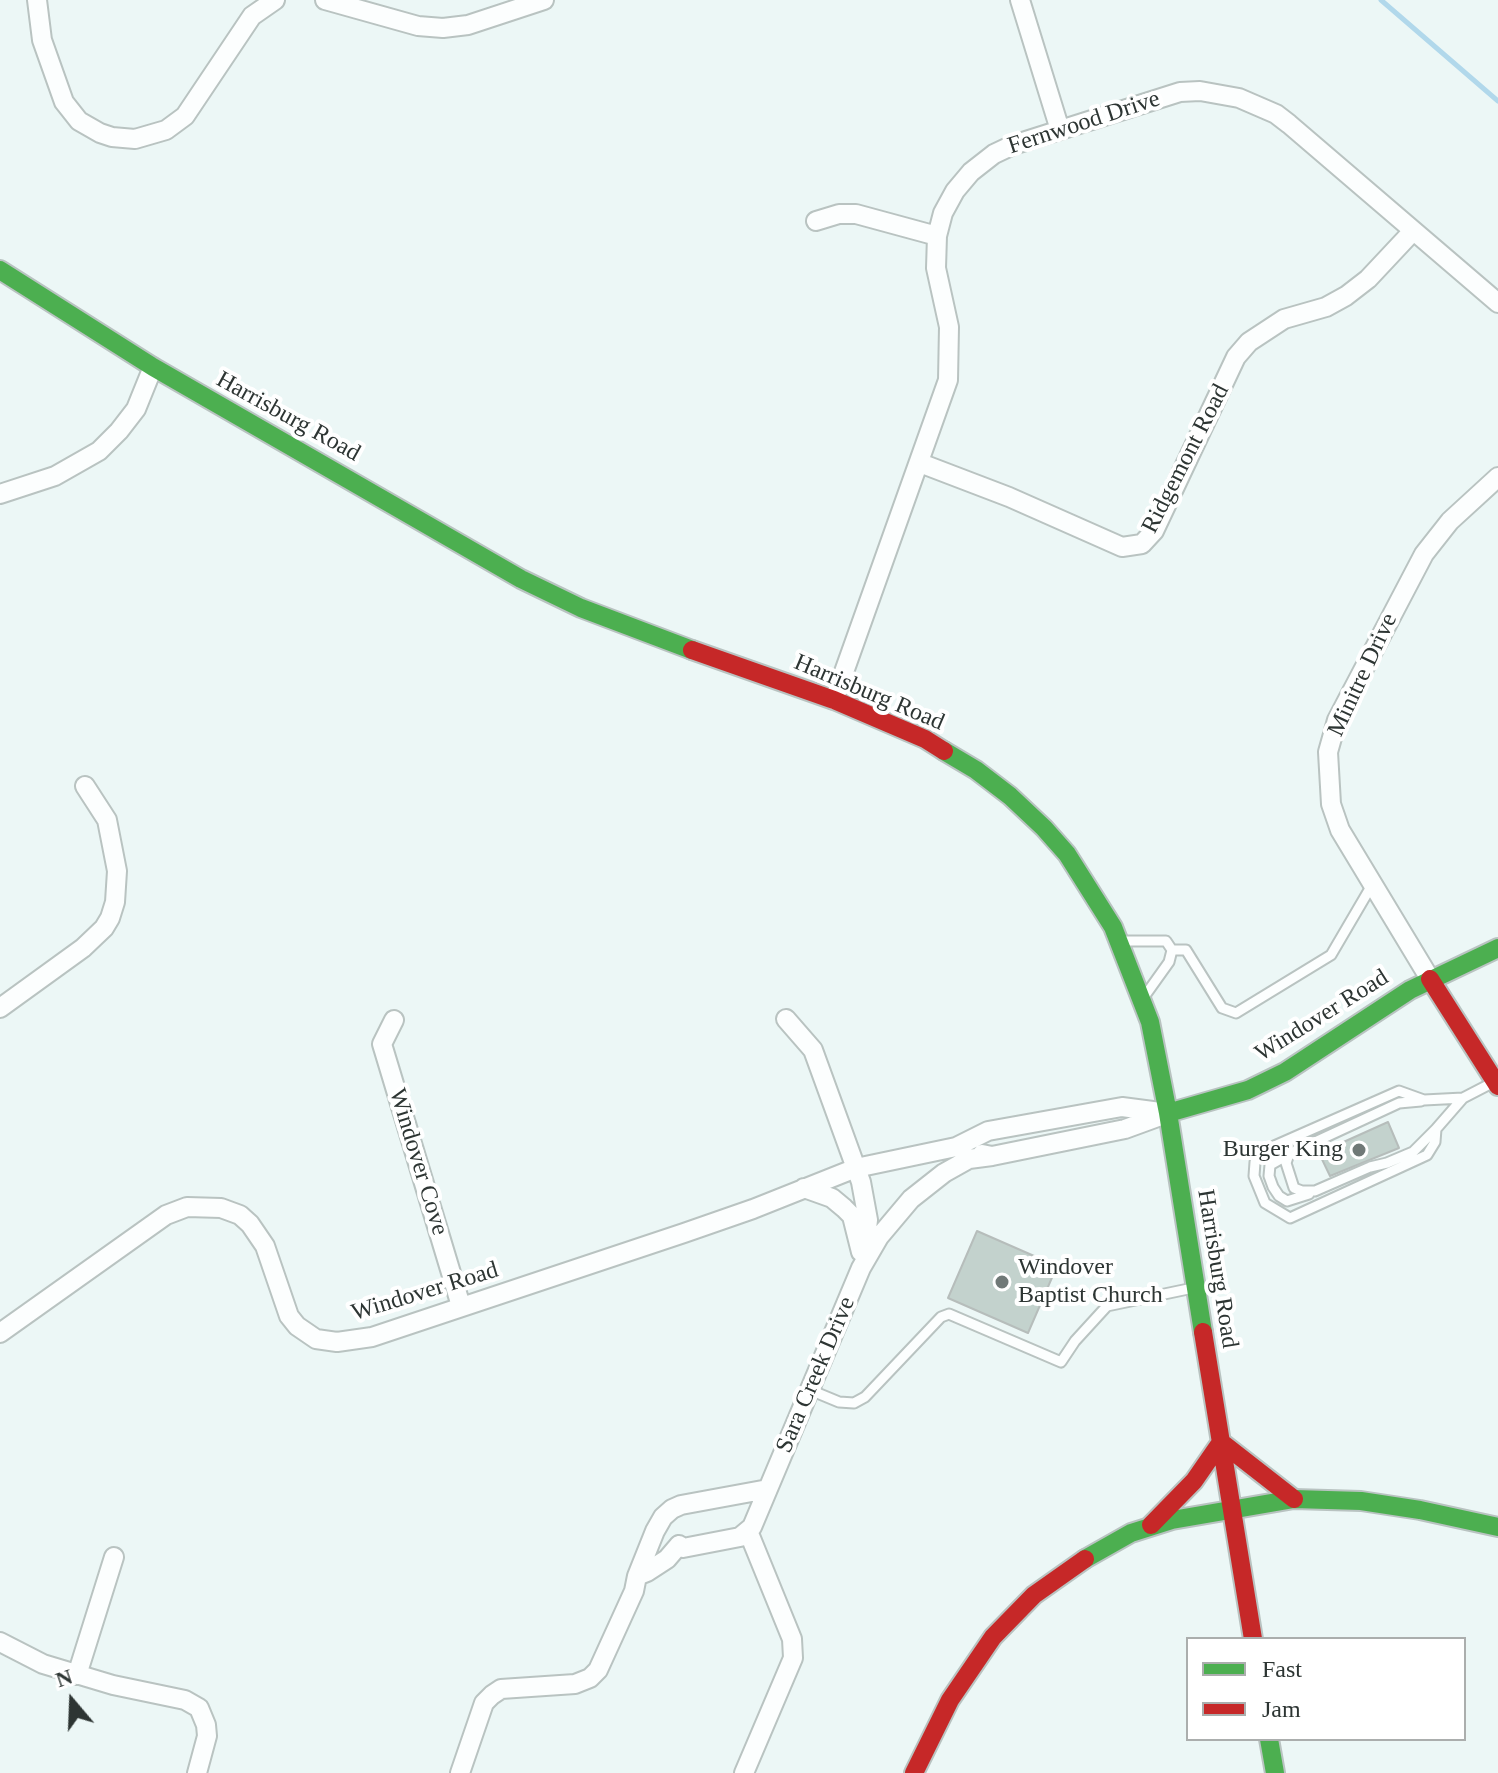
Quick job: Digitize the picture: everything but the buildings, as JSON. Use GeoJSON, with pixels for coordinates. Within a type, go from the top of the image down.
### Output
{"type":"FeatureCollection","features":[{"type":"Feature","properties":{"kind":"main road","name":"Harrisburg Road"},"geometry":{"type":"LineString","coordinates":[[0,270],[153,367],[533,584],[581,608],[834,700],[925,739],[976,770],[1010,796],[1067,854],[1097,897],[1119,941],[1150,1022],[1168,1113],[1253,1637]]}},
{"type":"Feature","properties":{"kind":"main road","name":"Windover Road"},"geometry":{"type":"LineString","coordinates":[[1168,1113],[1248,1090],[1285,1072],[1371,1013],[1430,979],[1498,948]]}},
{"type":"Feature","properties":{"kind":"main road"},"geometry":{"type":"LineString","coordinates":[[1430,979],[1496,1083]]}},
{"type":"Feature","properties":{"kind":"main road"},"geometry":{"type":"LineString","coordinates":[[1151,1525],[1194,1481],[1221,1442],[1294,1499]]}},
{"type":"Feature","properties":{"kind":"main road"},"geometry":{"type":"LineString","coordinates":[[914,1773],[956,1689],[993,1637],[1013,1615],[1068,1569],[1106,1546],[1151,1525],[1294,1499],[1361,1501],[1498,1527]]}},
{"type":"Feature","properties":{"kind":"main road"},"geometry":{"type":"LineString","coordinates":[[1269,1741],[1275,1773]]}},
{"type":"Feature","properties":{"kind":"street"},"geometry":{"type":"LineString","coordinates":[[37,0],[42,40],[64,102],[79,121],[100,133],[135,139],[166,130],[185,116],[252,16],[275,0]]}},
{"type":"Feature","properties":{"kind":"street"},"geometry":{"type":"LineString","coordinates":[[325,0],[418,26],[443,28],[468,25],[544,0]]}},
{"type":"Feature","properties":{"kind":"street"},"geometry":{"type":"LineString","coordinates":[[1020,0],[1060,130]]}},
{"type":"Feature","properties":{"kind":"street","name":"Fernwood Drive"},"geometry":{"type":"LineString","coordinates":[[834,700],[948,380],[949,327],[936,268],[937,236],[943,213],[955,191],[984,161],[1013,145],[1180,92],[1200,91],[1239,98],[1276,114],[1289,124],[1498,303]]}},
{"type":"Feature","properties":{"kind":"street"},"geometry":{"type":"LineString","coordinates":[[816,221],[839,214],[856,214],[937,236]]}},
{"type":"Feature","properties":{"kind":"street","name":"Ridgemont Road"},"geometry":{"type":"LineString","coordinates":[[920,463],[1009,497],[1122,547],[1142,544],[1154,531],[1236,357],[1249,342],[1284,319],[1326,307],[1346,296],[1368,279],[1413,231]]}},
{"type":"Feature","properties":{"kind":"street"},"geometry":{"type":"LineString","coordinates":[[0,494],[55,476],[99,451],[136,409],[153,367]]}},
{"type":"Feature","properties":{"kind":"street","name":"Minitre Drive"},"geometry":{"type":"LineString","coordinates":[[1430,979],[1340,830],[1331,804],[1327,771],[1330,738],[1385,624],[1424,554],[1450,521],[1498,477]]}},
{"type":"Feature","properties":{"kind":"street"},"geometry":{"type":"LineString","coordinates":[[0,1008],[92,941],[104,928],[113,910],[118,888],[117,871],[107,820],[85,786]]}},
{"type":"Feature","properties":{"kind":"street","name":"Sara Creek Drive"},"geometry":{"type":"LineString","coordinates":[[786,1019],[813,1050],[861,1182],[868,1220],[864,1261]]}},
{"type":"Feature","properties":{"kind":"street","name":"Windover Cove"},"geometry":{"type":"LineString","coordinates":[[394,1020],[382,1044],[461,1306]]}},
{"type":"Feature","properties":{"kind":"street","name":"Windover Road"},"geometry":{"type":"LineString","coordinates":[[0,1333],[166,1215],[195,1207],[221,1208],[240,1215],[259,1234],[289,1316],[297,1326],[316,1339],[337,1342],[360,1340],[698,1228],[856,1168],[956,1147],[988,1131],[1122,1107],[1168,1113]]}},
{"type":"Feature","properties":{"kind":"street","name":"Windover Road"},"geometry":{"type":"LineString","coordinates":[[956,1147],[992,1156],[1125,1129],[1168,1113]]}},
{"type":"Feature","properties":{"kind":"street","name":"Sara Creek Drive"},"geometry":{"type":"LineString","coordinates":[[748,1531],[864,1261],[879,1237],[911,1199],[956,1166],[969,1159],[992,1156]]}},
{"type":"Feature","properties":{"kind":"street"},"geometry":{"type":"LineString","coordinates":[[804,1188],[832,1198],[852,1216],[864,1261]]}},
{"type":"Feature","properties":{"kind":"street"},"geometry":{"type":"LineString","coordinates":[[464,1769],[484,1703],[492,1695],[501,1689],[575,1684],[590,1678],[598,1670],[661,1522],[672,1509],[768,1489]]}},
{"type":"Feature","properties":{"kind":"street"},"geometry":{"type":"LineString","coordinates":[[661,1522],[683,1548],[740,1537],[748,1531],[792,1639],[793,1658],[744,1773]]}},
{"type":"Feature","properties":{"kind":"street"},"geometry":{"type":"LineString","coordinates":[[637,1576],[667,1559],[679,1545]]}},
{"type":"Feature","properties":{"kind":"street"},"geometry":{"type":"LineString","coordinates":[[77,1675],[114,1557]]}},
{"type":"Feature","properties":{"kind":"street"},"geometry":{"type":"LineString","coordinates":[[0,1642],[43,1664],[77,1675],[176,1697],[199,1708],[207,1736],[197,1773]]}},
{"type":"Feature","properties":{"kind":"lane"},"geometry":{"type":"LineString","coordinates":[[1172,950],[1186,950],[1222,1008],[1236,1013],[1331,955],[1372,885]]}},
{"type":"Feature","properties":{"kind":"lane"},"geometry":{"type":"LineString","coordinates":[[1119,941],[1166,941],[1172,950],[1169,962],[1142,999]]}},
{"type":"Feature","properties":{"kind":"lane"},"geometry":{"type":"LineString","coordinates":[[1463,1098],[1413,1152],[1387,1163],[1287,1201],[1279,1196],[1269,1176],[1270,1165],[1289,1154],[1399,1103],[1463,1098],[1496,1083]]}},
{"type":"Feature","properties":{"kind":"lane"},"geometry":{"type":"LineString","coordinates":[[1424,1100],[1399,1091],[1265,1150],[1255,1162],[1254,1176],[1265,1203],[1290,1218],[1427,1155],[1435,1142],[1436,1129]]}},
{"type":"Feature","properties":{"kind":"lane"},"geometry":{"type":"LineString","coordinates":[[1289,1154],[1286,1163],[1294,1188],[1315,1191]]}},
{"type":"Feature","properties":{"kind":"lane"},"geometry":{"type":"LineString","coordinates":[[810,1390],[839,1402],[854,1403],[865,1397],[941,1317],[949,1314],[1061,1362],[1075,1341],[1107,1306],[1196,1288]]}},
{"type":"Feature","properties":{"kind":"waterway"},"geometry":{"type":"LineString","coordinates":[[1381,0],[1498,101]]}},
{"type":"Feature","properties":{"kind":"traffic: fast"},"geometry":{"type":"LineString","coordinates":[[0,270],[153,367],[521,579],[581,608],[692,650]]}},
{"type":"Feature","properties":{"kind":"traffic: fast"},"geometry":{"type":"LineString","coordinates":[[944,751],[1010,796],[1044,828],[1067,854],[1113,927],[1150,1022],[1168,1113],[1203,1332]]}},
{"type":"Feature","properties":{"kind":"traffic: fast"},"geometry":{"type":"LineString","coordinates":[[1168,1113],[1248,1090],[1285,1072],[1410,990],[1498,948]]}},
{"type":"Feature","properties":{"kind":"traffic: fast"},"geometry":{"type":"LineString","coordinates":[[1085,1559],[1131,1533],[1172,1520],[1294,1499],[1361,1501],[1498,1527]]}},
{"type":"Feature","properties":{"kind":"traffic: fast"},"geometry":{"type":"LineString","coordinates":[[1269,1741],[1275,1773]]}},
{"type":"Feature","properties":{"kind":"traffic: jam"},"geometry":{"type":"LineString","coordinates":[[692,650],[834,700],[925,739],[944,751]]}},
{"type":"Feature","properties":{"kind":"traffic: jam"},"geometry":{"type":"LineString","coordinates":[[1430,979],[1498,1086]]}},
{"type":"Feature","properties":{"kind":"traffic: jam"},"geometry":{"type":"LineString","coordinates":[[1203,1332],[1253,1637]]}},
{"type":"Feature","properties":{"kind":"traffic: jam"},"geometry":{"type":"LineString","coordinates":[[1151,1525],[1194,1481],[1221,1442],[1294,1499]]}},
{"type":"Feature","properties":{"kind":"traffic: jam"},"geometry":{"type":"LineString","coordinates":[[914,1773],[950,1700],[993,1637],[1034,1595],[1085,1559]]}},
{"type":"Feature","properties":{"kind":"place","name":"Burger King"},"geometry":{"type":"Point","coordinates":[1359,1150]}},
{"type":"Feature","properties":{"kind":"place","name":"Windover Baptist Church"},"geometry":{"type":"Point","coordinates":[1002,1282]}}]}
